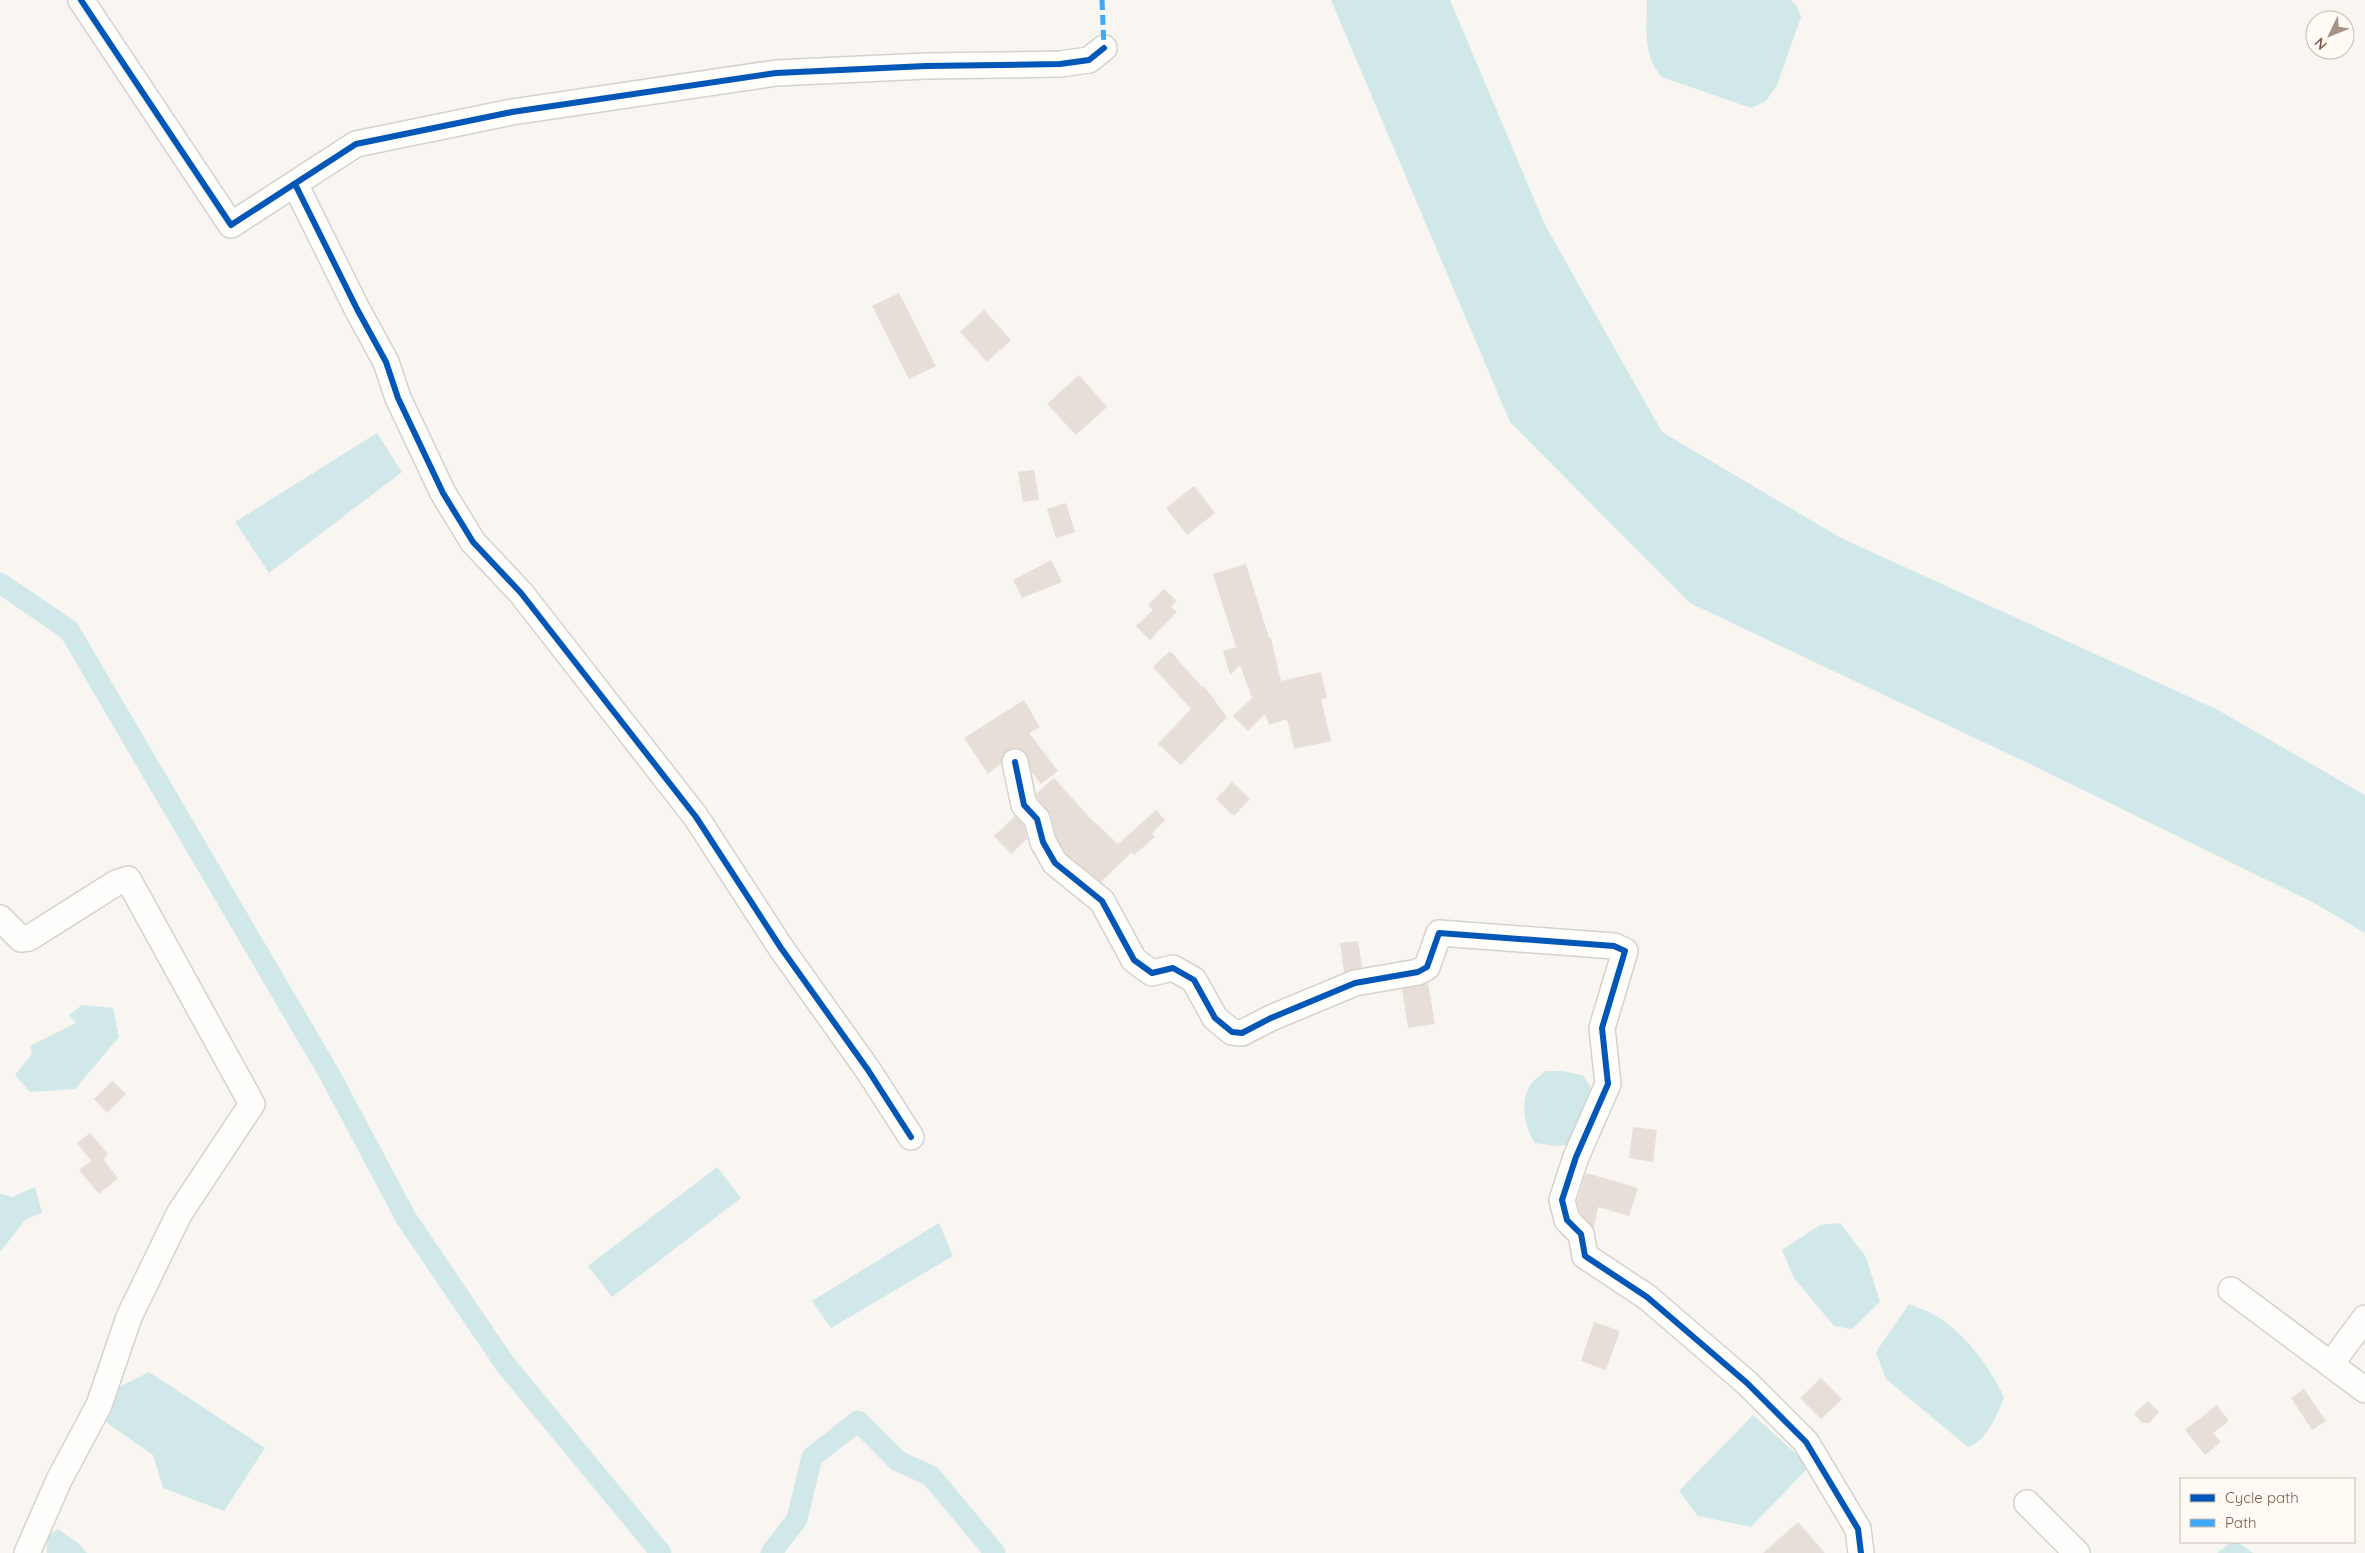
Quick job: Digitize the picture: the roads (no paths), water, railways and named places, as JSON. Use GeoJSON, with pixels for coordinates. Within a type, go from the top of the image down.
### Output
{"type":"FeatureCollection","features":[{"type":"Feature","properties":{"kind":"street"},"geometry":{"type":"LineString","coordinates":[[81,0],[231,224],[356,144],[512,112],[776,73],[926,66],[1060,64],[1089,60],[1104,48]]}},
{"type":"Feature","properties":{"kind":"street"},"geometry":{"type":"LineString","coordinates":[[295,184],[357,310],[386,362],[398,398],[442,493],[473,542],[527,600],[696,817],[781,948],[868,1070],[911,1137]]}},
{"type":"Feature","properties":{"kind":"street"},"geometry":{"type":"LineString","coordinates":[[1014,762],[1024,805],[1037,819],[1043,842],[1055,863],[1102,900],[1134,960],[1152,973],[1173,968],[1194,980],[1215,1018],[1232,1032],[1242,1033],[1271,1018],[1355,983],[1418,972],[1427,967],[1438,933],[1614,946],[1625,951],[1602,1028],[1608,1084],[1576,1157],[1562,1200],[1567,1220],[1581,1234],[1585,1256],[1647,1297],[1748,1383],[1806,1442],[1858,1529],[1861,1553]]}},
{"type":"Feature","properties":{"kind":"street"},"geometry":{"type":"LineString","coordinates":[[0,918],[21,938],[29,938],[116,884],[128,879],[252,1104],[180,1214],[129,1317],[99,1405],[59,1480],[27,1553]]}},
{"type":"Feature","properties":{"kind":"street"},"geometry":{"type":"LineString","coordinates":[[2231,1290],[2365,1390]]}},
{"type":"Feature","properties":{"kind":"street"},"geometry":{"type":"LineString","coordinates":[[2331,1364],[2365,1318]]}},
{"type":"Feature","properties":{"kind":"street"},"geometry":{"type":"LineString","coordinates":[[2027,1503],[2077,1553]]}},
{"type":"Feature","properties":{"kind":"water"},"geometry":{"type":"Polygon","coordinates":[[[1331,0],[1450,0],[1545,225],[1662,432],[1841,538],[2218,710],[2365,795],[2365,933],[2316,904],[2034,766],[1690,603],[1510,422],[1331,0]]]}},
{"type":"Feature","properties":{"kind":"water"},"geometry":{"type":"Polygon","coordinates":[[[1647,0],[1791,0],[1797,6],[1801,17],[1777,85],[1766,101],[1751,108],[1662,77],[1651,60],[1648,50],[1646,30],[1647,0]]]}},
{"type":"Feature","properties":{"kind":"water"},"geometry":{"type":"Polygon","coordinates":[[[377,433],[402,472],[269,573],[235,522],[377,433]]]}},
{"type":"Feature","properties":{"kind":"water"},"geometry":{"type":"Polygon","coordinates":[[[82,1005],[113,1008],[119,1037],[75,1089],[30,1092],[15,1075],[32,1054],[30,1046],[76,1023],[69,1015],[82,1005]]]}},
{"type":"Feature","properties":{"kind":"water"},"geometry":{"type":"Polygon","coordinates":[[[1546,1071],[1564,1071],[1584,1076],[1594,1093],[1574,1144],[1556,1146],[1535,1143],[1526,1123],[1524,1109],[1526,1094],[1532,1083],[1546,1071]]]}},
{"type":"Feature","properties":{"kind":"water"},"geometry":{"type":"Polygon","coordinates":[[[717,1167],[741,1198],[612,1297],[588,1266],[717,1167]]]}},
{"type":"Feature","properties":{"kind":"water"},"geometry":{"type":"Polygon","coordinates":[[[35,1187],[42,1213],[26,1219],[0,1252],[0,1194],[12,1197],[35,1187]]]}},
{"type":"Feature","properties":{"kind":"water"},"geometry":{"type":"Polygon","coordinates":[[[939,1223],[953,1256],[831,1328],[812,1301],[939,1223]]]}},
{"type":"Feature","properties":{"kind":"water"},"geometry":{"type":"Polygon","coordinates":[[[1840,1223],[1866,1257],[1880,1302],[1852,1329],[1834,1326],[1794,1278],[1782,1250],[1820,1225],[1840,1223]]]}},
{"type":"Feature","properties":{"kind":"water"},"geometry":{"type":"Polygon","coordinates":[[[1909,1304],[1935,1315],[1958,1333],[1976,1352],[1992,1374],[2004,1397],[1995,1419],[1986,1433],[1968,1447],[1886,1379],[1876,1352],[1909,1304]]]}},
{"type":"Feature","properties":{"kind":"water"},"geometry":{"type":"Polygon","coordinates":[[[149,1372],[265,1448],[224,1511],[163,1488],[153,1455],[106,1422],[117,1388],[149,1372]]]}},
{"type":"Feature","properties":{"kind":"water"},"geometry":{"type":"Polygon","coordinates":[[[1753,1415],[1810,1466],[1751,1527],[1698,1516],[1679,1491],[1753,1415]]]}},
{"type":"Feature","properties":{"kind":"water"},"geometry":{"type":"Polygon","coordinates":[[[58,1529],[78,1543],[87,1553],[47,1553],[47,1537],[58,1529]]]}},
{"type":"Feature","properties":{"kind":"water"},"geometry":{"type":"Polygon","coordinates":[[[2231,1543],[2238,1543],[2253,1553],[2217,1553],[2231,1543]]]}},
{"type":"Feature","properties":{"kind":"waterway"},"geometry":{"type":"LineString","coordinates":[[0,583],[69,630],[330,1075],[406,1218],[505,1364],[661,1553]]}},
{"type":"Feature","properties":{"kind":"waterway"},"geometry":{"type":"LineString","coordinates":[[771,1553],[797,1519],[812,1457],[858,1421],[898,1461],[931,1476],[995,1553]]}}]}
